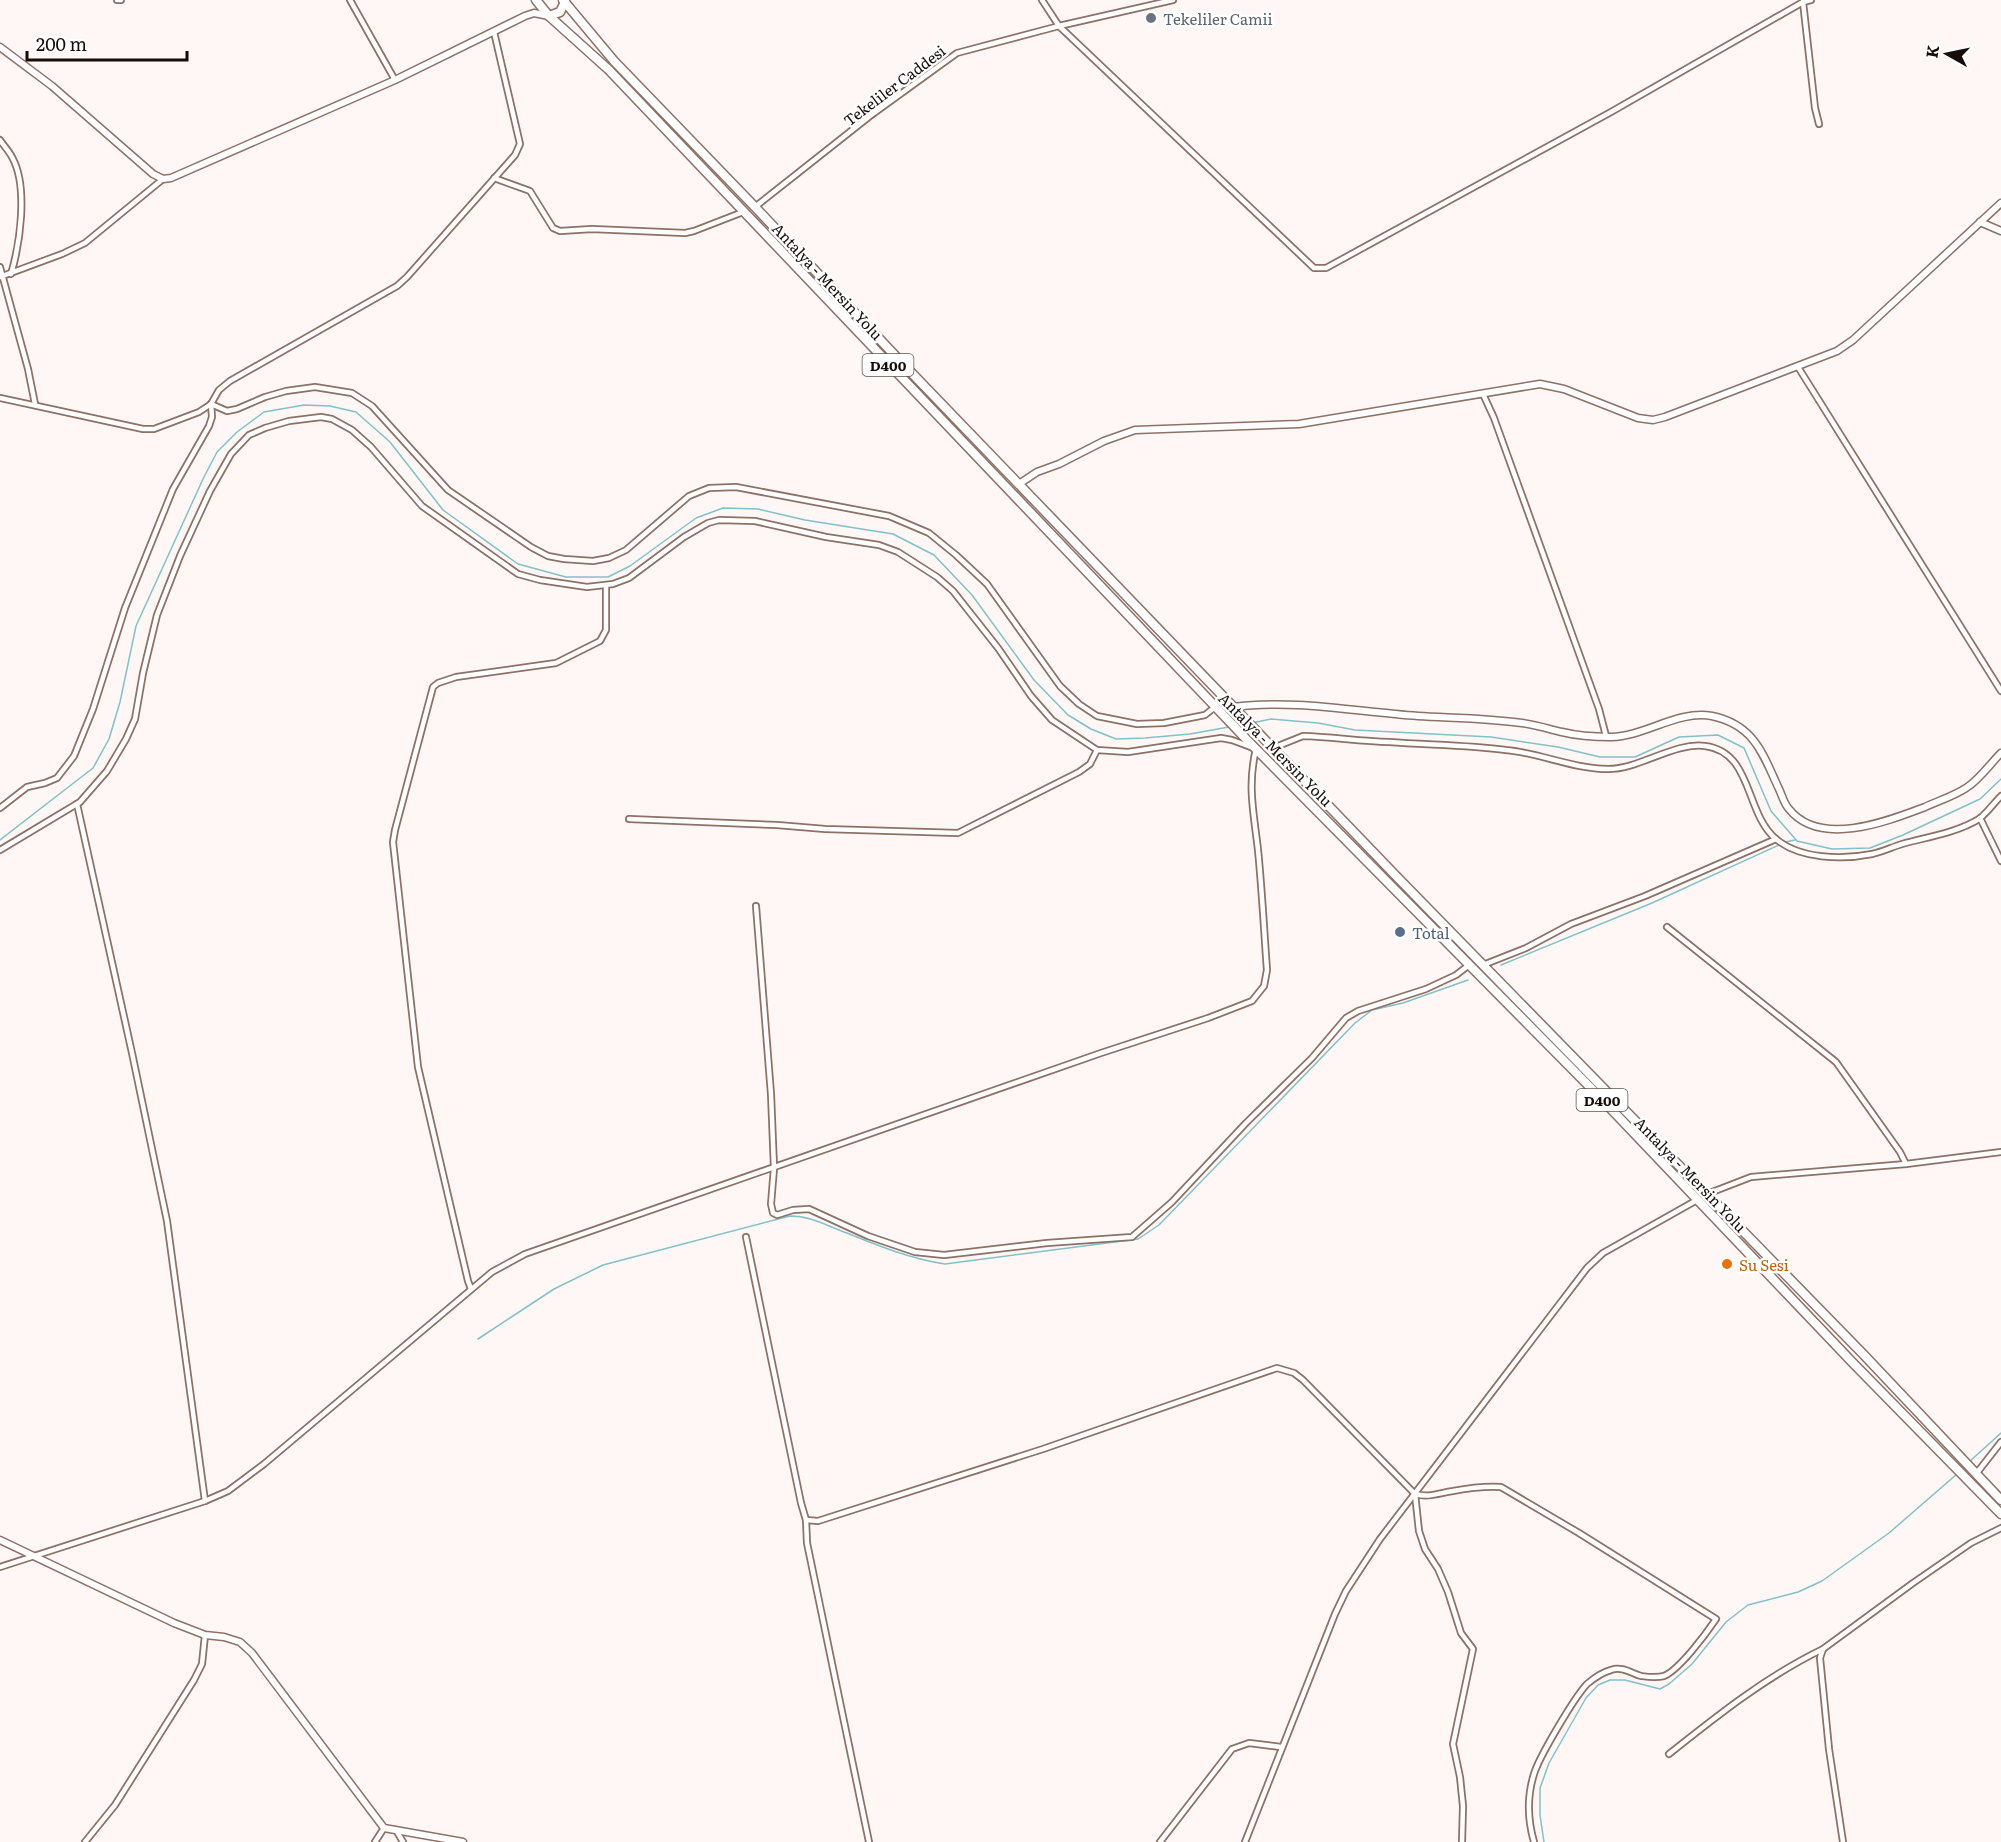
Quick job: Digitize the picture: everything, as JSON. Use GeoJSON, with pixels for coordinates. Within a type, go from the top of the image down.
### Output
{"type":"FeatureCollection","features":[{"type":"Feature","properties":{"kind":"highway","name":"Antalya - Mersin Yolu"},"geometry":{"type":"LineString","coordinates":[[537,0],[549,16],[609,70],[1224,717],[1592,1089],[1853,1363],[1954,1459],[1974,1472],[2001,1500]]}},
{"type":"Feature","properties":{"kind":"highway","name":"Antalya - Mersin Yolu"},"geometry":{"type":"LineString","coordinates":[[565,1],[614,61],[1235,709],[1707,1194],[1954,1459],[1967,1479],[2001,1514]]}},
{"type":"Feature","properties":{"kind":"highway"},"geometry":{"type":"LineString","coordinates":[[549,16],[560,12],[565,1]]}},
{"type":"Feature","properties":{"kind":"highway"},"geometry":{"type":"LineString","coordinates":[[1697,1200],[1707,1194]]}},
{"type":"Feature","properties":{"kind":"street"},"geometry":{"type":"LineString","coordinates":[[350,0],[395,80]]}},
{"type":"Feature","properties":{"kind":"street"},"geometry":{"type":"LineString","coordinates":[[525,16],[537,0]]}},
{"type":"Feature","properties":{"kind":"street"},"geometry":{"type":"LineString","coordinates":[[1042,0],[1059,26],[1314,268],[1320,269],[1400,229],[1803,2],[1811,0]]}},
{"type":"Feature","properties":{"kind":"street","name":"Tekeliler Caddesi"},"geometry":{"type":"LineString","coordinates":[[755,207],[870,116],[947,59],[966,50],[1173,0]]}},
{"type":"Feature","properties":{"kind":"street"},"geometry":{"type":"LineString","coordinates":[[1803,2],[1815,108],[1819,124]]}},
{"type":"Feature","properties":{"kind":"street"},"geometry":{"type":"LineString","coordinates":[[1,277],[85,243],[163,179],[171,178],[395,80],[525,16],[534,13],[549,16]]}},
{"type":"Feature","properties":{"kind":"street"},"geometry":{"type":"LineString","coordinates":[[0,398],[143,429],[154,429],[199,412],[211,404],[219,390],[230,381],[397,286],[515,155],[520,144],[494,32]]}},
{"type":"Feature","properties":{"kind":"street"},"geometry":{"type":"LineString","coordinates":[[0,47],[52,86],[153,174],[163,179]]}},
{"type":"Feature","properties":{"kind":"street"},"geometry":{"type":"LineString","coordinates":[[0,140],[14,160],[21,190],[22,216],[16,257],[10,273]]}},
{"type":"Feature","properties":{"kind":"street"},"geometry":{"type":"LineString","coordinates":[[495,178],[530,191],[553,228],[560,231],[592,229],[684,233],[744,211]]}},
{"type":"Feature","properties":{"kind":"street"},"geometry":{"type":"LineString","coordinates":[[1019,484],[1036,472],[1059,464],[1104,441],[1135,430],[1299,424],[1540,384],[1564,389],[1638,418],[1653,420],[1665,417],[1837,351],[1853,340],[2001,203]]}},
{"type":"Feature","properties":{"kind":"street"},"geometry":{"type":"LineString","coordinates":[[1980,222],[2001,231]]}},
{"type":"Feature","properties":{"kind":"street"},"geometry":{"type":"LineString","coordinates":[[0,267],[28,369],[34,405]]}},
{"type":"Feature","properties":{"kind":"street"},"geometry":{"type":"LineString","coordinates":[[1798,367],[2001,691]]}},
{"type":"Feature","properties":{"kind":"street"},"geometry":{"type":"LineString","coordinates":[[211,404],[227,411],[286,391],[315,387],[352,393],[372,406],[448,490],[531,547],[548,556],[564,559],[593,561],[609,558],[626,550],[689,496],[709,488],[736,487],[889,516],[929,533],[987,584],[1060,686],[1079,704],[1097,716],[1137,723],[1164,723],[1205,714],[1215,707]]}},
{"type":"Feature","properties":{"kind":"street"},"geometry":{"type":"LineString","coordinates":[[1483,394],[1494,418],[1569,625],[1599,709],[1606,736]]}},
{"type":"Feature","properties":{"kind":"street"},"geometry":{"type":"LineString","coordinates":[[0,808],[27,787],[57,778],[74,756],[93,709],[124,608],[173,489],[209,426],[212,417],[211,404]]}},
{"type":"Feature","properties":{"kind":"street"},"geometry":{"type":"LineString","coordinates":[[0,850],[77,804],[107,771],[135,719],[157,615],[180,556],[210,491],[231,454],[249,435],[265,428],[289,421],[321,417],[352,430],[371,447],[422,507],[518,574],[540,580],[587,587],[606,586],[629,578],[684,537],[708,523],[719,520],[755,521],[889,548],[937,577],[953,591],[998,648],[1031,696],[1052,720],[1097,750],[1128,752],[1221,738],[1256,749],[1251,768],[1251,796],[1267,970],[1264,986],[1252,1001],[1208,1018],[1101,1053],[525,1254],[492,1272],[264,1464],[228,1491],[205,1501],[0,1567]]}},
{"type":"Feature","properties":{"kind":"street"},"geometry":{"type":"LineString","coordinates":[[471,1289],[417,1067],[393,842],[394,830],[433,687],[438,683],[456,678],[556,663],[600,640],[606,630],[606,586]]}},
{"type":"Feature","properties":{"kind":"street"},"geometry":{"type":"LineString","coordinates":[[1235,709],[1251,705],[1340,707],[1419,716],[1452,716],[1514,722],[1564,733],[1606,736],[1637,733],[1671,719],[1709,716],[1727,720],[1749,734],[1765,755],[1788,809],[1817,827],[1836,830],[1872,825],[1943,800],[1967,788],[2001,753]]}},
{"type":"Feature","properties":{"kind":"street"},"geometry":{"type":"LineString","coordinates":[[1273,748],[1303,736],[1314,736],[1509,750],[1580,766],[1609,769],[1627,766],[1683,748],[1704,746],[1726,755],[1736,763],[1761,820],[1776,839],[1806,854],[1847,858],[1874,854],[1902,844],[1933,837],[1980,818],[2001,796]]}},
{"type":"Feature","properties":{"kind":"street"},"geometry":{"type":"LineString","coordinates":[[629,819],[958,833],[1079,772],[1090,764],[1097,750]]}},
{"type":"Feature","properties":{"kind":"street"},"geometry":{"type":"LineString","coordinates":[[77,804],[132,1053],[166,1221],[205,1501]]}},
{"type":"Feature","properties":{"kind":"street"},"geometry":{"type":"LineString","coordinates":[[1980,818],[2001,861]]}},
{"type":"Feature","properties":{"kind":"street"},"geometry":{"type":"LineString","coordinates":[[1483,965],[1526,948],[1571,924],[1645,896],[1776,839]]}},
{"type":"Feature","properties":{"kind":"street"},"geometry":{"type":"LineString","coordinates":[[756,906],[771,1094],[774,1168],[771,1204],[773,1213],[777,1215],[793,1210],[809,1209],[868,1236],[915,1252],[944,1255],[959,1255],[995,1248],[1132,1237],[1172,1202],[1246,1123],[1312,1058],[1346,1018],[1358,1011],[1426,989],[1456,975],[1469,965]]}},
{"type":"Feature","properties":{"kind":"street"},"geometry":{"type":"LineString","coordinates":[[1667,927],[1836,1062],[1900,1152],[1906,1164]]}},
{"type":"Feature","properties":{"kind":"street"},"geometry":{"type":"LineString","coordinates":[[1707,1194],[1751,1177],[1906,1164],[2001,1152]]}},
{"type":"Feature","properties":{"kind":"street"},"geometry":{"type":"LineString","coordinates":[[1245,1842],[1346,1591],[1380,1539],[1587,1268],[1603,1253],[1697,1200]]}},
{"type":"Feature","properties":{"kind":"street"},"geometry":{"type":"LineString","coordinates":[[746,1237],[806,1520],[807,1544],[869,1842]]}},
{"type":"Feature","properties":{"kind":"street"},"geometry":{"type":"LineString","coordinates":[[806,1520],[818,1521],[1032,1453],[1277,1368],[1294,1373],[1415,1494],[1426,1497],[1475,1488],[1501,1487],[1716,1619],[1703,1638],[1665,1676],[1654,1678],[1622,1669],[1611,1670],[1588,1684],[1577,1698],[1534,1773],[1529,1810],[1534,1842]]}},
{"type":"Feature","properties":{"kind":"street"},"geometry":{"type":"LineString","coordinates":[[1974,1472],[2001,1442]]}},
{"type":"Feature","properties":{"kind":"street"},"geometry":{"type":"LineString","coordinates":[[1415,1494],[1419,1531],[1425,1549],[1438,1569],[1448,1592],[1461,1633],[1473,1649],[1453,1744],[1461,1787],[1462,1842]]}},
{"type":"Feature","properties":{"kind":"street"},"geometry":{"type":"LineString","coordinates":[[1669,1754],[1710,1721],[1765,1683],[1823,1649],[1930,1571],[1971,1544],[2001,1528]]}},
{"type":"Feature","properties":{"kind":"street"},"geometry":{"type":"LineString","coordinates":[[0,1540],[147,1611],[205,1635],[240,1642],[252,1653],[384,1828],[463,1842]]}},
{"type":"Feature","properties":{"kind":"street"},"geometry":{"type":"LineString","coordinates":[[85,1842],[115,1805],[194,1680],[202,1664],[205,1635]]}},
{"type":"Feature","properties":{"kind":"street"},"geometry":{"type":"LineString","coordinates":[[1823,1649],[1820,1658],[1829,1749],[1843,1842]]}},
{"type":"Feature","properties":{"kind":"street"},"geometry":{"type":"LineString","coordinates":[[1160,1842],[1232,1749],[1249,1743],[1281,1748]]}},
{"type":"Feature","properties":{"kind":"street"},"geometry":{"type":"LineString","coordinates":[[375,1842],[384,1828]]}},
{"type":"Feature","properties":{"kind":"street"},"geometry":{"type":"LineString","coordinates":[[396,1830],[403,1842]]}},
{"type":"Feature","properties":{"kind":"waterway"},"geometry":{"type":"LineString","coordinates":[[0,840],[93,768],[109,739],[120,702],[136,626],[217,452],[237,432],[264,412],[304,405],[330,406],[356,412],[390,442],[443,510],[518,564],[566,577],[608,577],[630,566],[696,518],[723,508],[758,509],[805,520],[893,534],[934,555],[972,595],[1034,680],[1068,715],[1091,729],[1116,739],[1190,734],[1229,727]]}},
{"type":"Feature","properties":{"kind":"waterway"},"geometry":{"type":"LineString","coordinates":[[1252,723],[1271,719],[1318,723],[1355,730],[1491,737],[1558,747],[1600,757],[1635,757],[1679,737],[1718,735],[1744,748],[1771,811],[1797,841],[1832,849],[1870,848],[1903,835],[1980,799],[2001,779]]}},
{"type":"Feature","properties":{"kind":"waterway"},"geometry":{"type":"LineString","coordinates":[[1785,842],[1795,840]]}},
{"type":"Feature","properties":{"kind":"waterway"},"geometry":{"type":"LineString","coordinates":[[1501,965],[1652,903],[1781,844]]}},
{"type":"Feature","properties":{"kind":"waterway"},"geometry":{"type":"LineString","coordinates":[[478,1339],[554,1289],[603,1265],[790,1216],[812,1220],[895,1252],[945,1264],[1138,1239],[1159,1225],[1355,1023],[1372,1010],[1403,1003],[1468,980]]}},
{"type":"Feature","properties":{"kind":"waterway"},"geometry":{"type":"LineString","coordinates":[[1969,1462],[2001,1433]]}},
{"type":"Feature","properties":{"kind":"waterway"},"geometry":{"type":"LineString","coordinates":[[1544,1842],[1540,1815],[1540,1788],[1549,1763],[1586,1698],[1598,1685],[1610,1680],[1625,1680],[1660,1689],[1669,1684],[1692,1664],[1726,1622],[1748,1605],[1798,1592],[1822,1581],[1889,1533],[1957,1474]]}},
{"type":"Feature","properties":{"kind":"place","name":"Tekeliler Camii"},"geometry":{"type":"Point","coordinates":[1151,18]}},
{"type":"Feature","properties":{"kind":"place","name":"Total"},"geometry":{"type":"Point","coordinates":[1400,932]}},
{"type":"Feature","properties":{"kind":"place","name":"Su Sesi"},"geometry":{"type":"Point","coordinates":[1727,1264]}}]}
